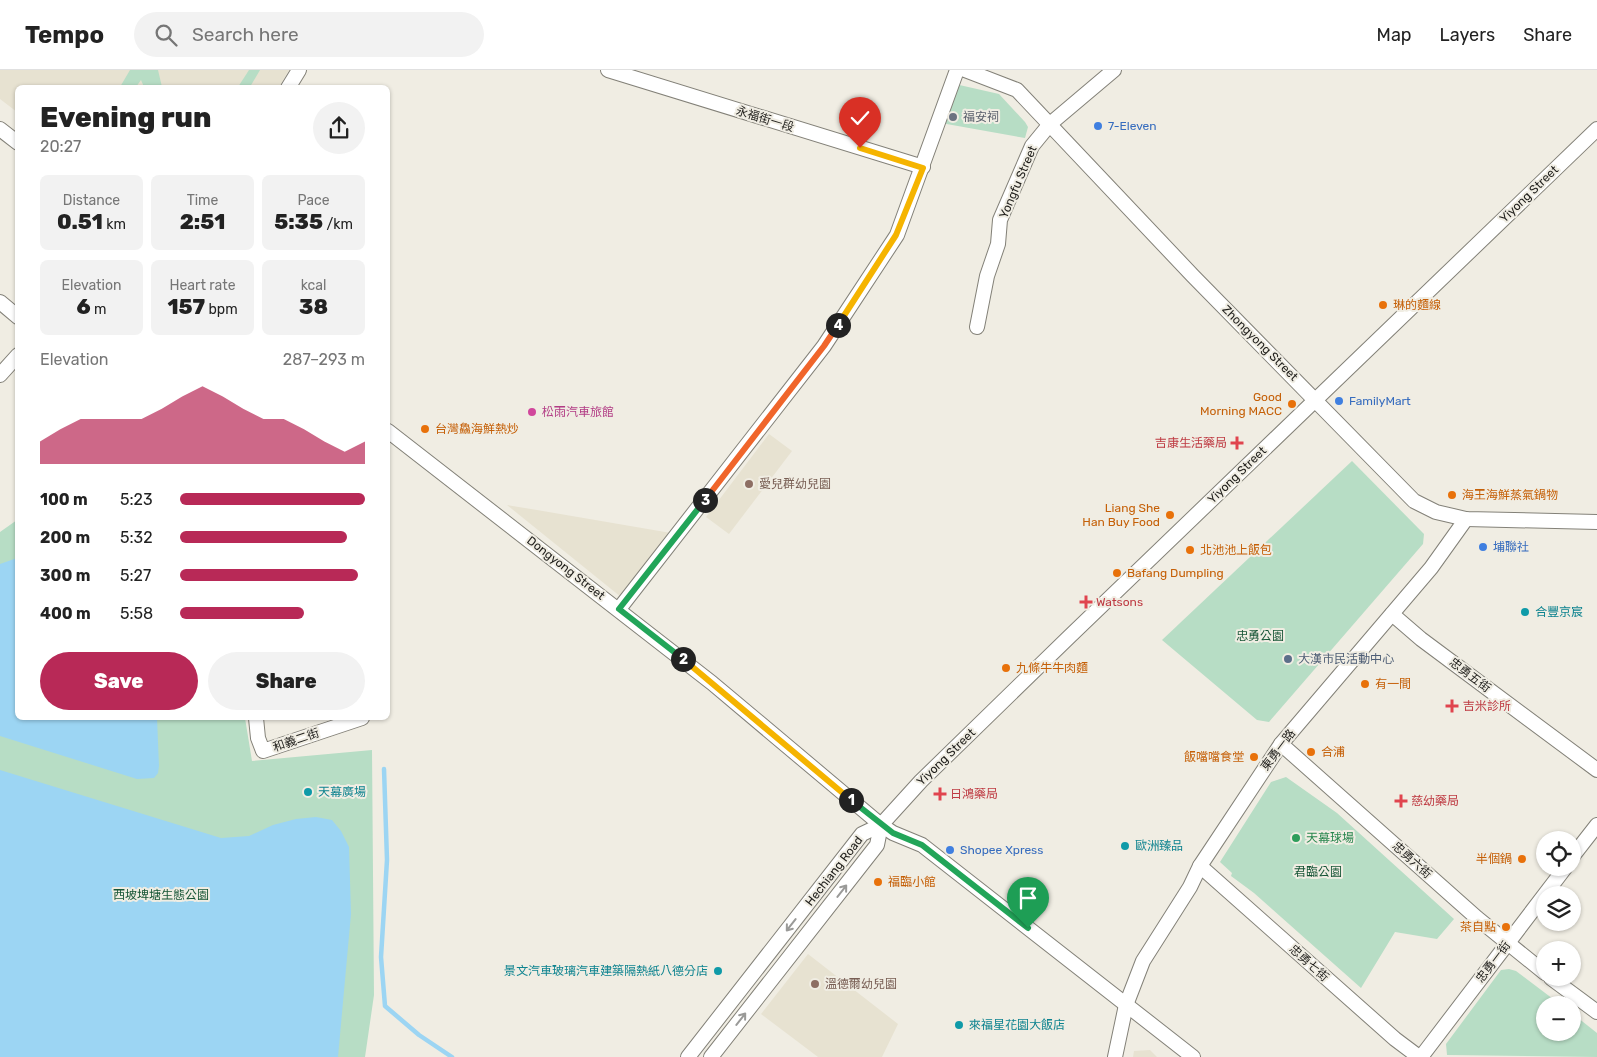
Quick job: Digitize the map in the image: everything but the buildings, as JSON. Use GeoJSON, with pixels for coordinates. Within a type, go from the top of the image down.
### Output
{"type":"FeatureCollection","features":[{"type":"Feature","properties":{"kind":"street"},"geometry":{"type":"LineString","coordinates":[[290,85],[299,70]]}},
{"type":"Feature","properties":{"kind":"street","name":"永福街一段"},"geometry":{"type":"LineString","coordinates":[[608,70],[923,168]]}},
{"type":"Feature","properties":{"kind":"street"},"geometry":{"type":"LineString","coordinates":[[619,609],[824,346],[896,235],[923,168],[957,70]]}},
{"type":"Feature","properties":{"kind":"street","name":"Zhongyong Street"},"geometry":{"type":"LineString","coordinates":[[964,70],[1017,90],[1193,276],[1414,501],[1436,512],[1466,519],[1597,522]]}},
{"type":"Feature","properties":{"kind":"street","name":"Yongfu Street"},"geometry":{"type":"LineString","coordinates":[[977,327],[987,276],[998,244],[1000,220],[1032,146],[1050,124],[1114,70]]}},
{"type":"Feature","properties":{"kind":"street"},"geometry":{"type":"LineString","coordinates":[[0,129],[15,141]]}},
{"type":"Feature","properties":{"kind":"street","name":"Yiyong Street"},"geometry":{"type":"LineString","coordinates":[[881,825],[921,781],[1597,129]]}},
{"type":"Feature","properties":{"kind":"street"},"geometry":{"type":"LineString","coordinates":[[0,302],[15,314]]}},
{"type":"Feature","properties":{"kind":"street"},"geometry":{"type":"LineString","coordinates":[[0,375],[15,358]]}},
{"type":"Feature","properties":{"kind":"street","name":"Dongyong Street"},"geometry":{"type":"LineString","coordinates":[[390,433],[712,682],[881,825],[893,833],[922,845],[1193,1057]]}},
{"type":"Feature","properties":{"kind":"street","name":"東勇一路"},"geometry":{"type":"LineString","coordinates":[[1126,1005],[1143,960],[1190,887],[1200,866],[1281,744],[1431,568],[1466,519]]}},
{"type":"Feature","properties":{"kind":"street","name":"忠勇五街"},"geometry":{"type":"LineString","coordinates":[[1392,614],[1421,639],[1597,770]]}},
{"type":"Feature","properties":{"kind":"street","name":"和義二街"},"geometry":{"type":"LineString","coordinates":[[256,720],[258,738],[263,751],[356,720]]}},
{"type":"Feature","properties":{"kind":"street","name":"忠勇六街"},"geometry":{"type":"LineString","coordinates":[[1281,744],[1507,943],[1536,966]]}},
{"type":"Feature","properties":{"kind":"street","name":"Hechiang Road"},"geometry":{"type":"LineString","coordinates":[[688,1057],[862,834],[881,825]]}},
{"type":"Feature","properties":{"kind":"street","name":"Hechiang Road"},"geometry":{"type":"LineString","coordinates":[[711,1057],[878,845],[881,825]]}},
{"type":"Feature","properties":{"kind":"street"},"geometry":{"type":"LineString","coordinates":[[1581,845],[1597,825]]}},
{"type":"Feature","properties":{"kind":"street","name":"忠勇七街"},"geometry":{"type":"LineString","coordinates":[[1200,866],[1395,1039],[1420,1057]]}},
{"type":"Feature","properties":{"kind":"street","name":"忠勇一街"},"geometry":{"type":"LineString","coordinates":[[1420,1057],[1559,876]]}},
{"type":"Feature","properties":{"kind":"street"},"geometry":{"type":"LineString","coordinates":[[1562,986],[1597,1012]]}},
{"type":"Feature","properties":{"kind":"street"},"geometry":{"type":"LineString","coordinates":[[1114,1057],[1126,1005]]}},
{"type":"Feature","properties":{"kind":"shaded area"},"geometry":{"type":"Polygon","coordinates":[[[0,70],[289,70],[280,85],[15,85],[15,110],[0,99],[0,70]]]}},
{"type":"Feature","properties":{"kind":"shaded area","name":"愛兒群幼兒園"},"geometry":{"type":"Polygon","coordinates":[[[769,434],[792,451],[729,534],[706,517],[769,434]]]}},
{"type":"Feature","properties":{"kind":"shaded area"},"geometry":{"type":"Polygon","coordinates":[[[507,505],[537,510],[671,533],[621,597],[507,505]]]}},
{"type":"Feature","properties":{"kind":"shaded area","name":"溫德爾幼兒園"},"geometry":{"type":"Polygon","coordinates":[[[808,954],[898,1024],[882,1057],[818,1057],[761,1014],[808,954]]]}},
{"type":"Feature","properties":{"kind":"shaded area"},"geometry":{"type":"Polygon","coordinates":[[[1150,1050],[1157,1057],[1133,1057],[1134,1051],[1150,1050]]]}},
{"type":"Feature","properties":{"kind":"green space"},"geometry":{"type":"Polygon","coordinates":[[[130,70],[158,70],[162,85],[143,85],[141,80],[137,85],[121,85],[130,70]]]}},
{"type":"Feature","properties":{"kind":"green space"},"geometry":{"type":"Polygon","coordinates":[[[249,70],[260,70],[251,85],[239,85],[249,70]]]}},
{"type":"Feature","properties":{"kind":"green space"},"geometry":{"type":"Polygon","coordinates":[[[955,84],[999,94],[1028,127],[1025,138],[941,123],[955,84]]]}},
{"type":"Feature","properties":{"kind":"green space","name":"忠勇公園"},"geometry":{"type":"Polygon","coordinates":[[[1352,461],[1424,534],[1423,544],[1269,722],[1257,720],[1162,640],[1352,461]]]}},
{"type":"Feature","properties":{"kind":"green space","name":"西坡埤塘生態公園"},"geometry":{"type":"Polygon","coordinates":[[[15,521],[15,720],[245,720],[252,761],[372,750],[374,995],[365,1057],[0,1057],[0,532],[15,521]]]}},
{"type":"Feature","properties":{"kind":"green space","name":"君臨公園"},"geometry":{"type":"Polygon","coordinates":[[[1286,777],[1337,813],[1454,919],[1437,939],[1395,932],[1361,988],[1254,893],[1231,876],[1232,873],[1220,862],[1271,782],[1286,777]]]}},
{"type":"Feature","properties":{"kind":"green space"},"geometry":{"type":"Polygon","coordinates":[[[1509,969],[1516,971],[1549,996],[1536,996],[1536,1041],[1581,1041],[1581,1020],[1597,1033],[1597,1057],[1447,1055],[1446,1044],[1501,970],[1509,969]]]}},
{"type":"Feature","properties":{"kind":"water"},"geometry":{"type":"Polygon","coordinates":[[[15,559],[15,720],[157,720],[159,766],[158,773],[154,778],[137,779],[0,736],[0,564],[15,559]]]}},
{"type":"Feature","properties":{"kind":"water","name":"西坡埤塘生態公園"},"geometry":{"type":"Polygon","coordinates":[[[0,770],[221,838],[249,836],[273,825],[296,819],[316,817],[332,820],[341,831],[349,847],[351,914],[338,1057],[0,1057],[0,770]]]}},
{"type":"Feature","properties":{"kind":"waterway"},"geometry":{"type":"LineString","coordinates":[[384,769],[387,860],[381,957],[385,1006],[419,1035],[452,1057]]}},
{"type":"Feature","properties":{"kind":"place","name":"福安祠"},"geometry":{"type":"Point","coordinates":[953,117]}},
{"type":"Feature","properties":{"kind":"place","name":"7-Eleven"},"geometry":{"type":"Point","coordinates":[1098,126]}},
{"type":"Feature","properties":{"kind":"place","name":"琳的麵線"},"geometry":{"type":"Point","coordinates":[1383,305]}},
{"type":"Feature","properties":{"kind":"place","name":"FamilyMart"},"geometry":{"type":"Point","coordinates":[1339,401]}},
{"type":"Feature","properties":{"kind":"place","name":"Good Morning MACC"},"geometry":{"type":"Point","coordinates":[1292,404]}},
{"type":"Feature","properties":{"kind":"place","name":"松雨汽車旅館"},"geometry":{"type":"Point","coordinates":[532,412]}},
{"type":"Feature","properties":{"kind":"place","name":"台灣鱻海鮮熱炒"},"geometry":{"type":"Point","coordinates":[425,429]}},
{"type":"Feature","properties":{"kind":"place","name":"吉康生活藥局"},"geometry":{"type":"Point","coordinates":[1237,443]}},
{"type":"Feature","properties":{"kind":"place","name":"愛兒群幼兒園"},"geometry":{"type":"Point","coordinates":[749,484]}},
{"type":"Feature","properties":{"kind":"place","name":"海王海鮮蒸氣鍋物"},"geometry":{"type":"Point","coordinates":[1452,495]}},
{"type":"Feature","properties":{"kind":"place","name":"Liang She Han Buy Food"},"geometry":{"type":"Point","coordinates":[1170,515]}},
{"type":"Feature","properties":{"kind":"place","name":"埔聯社"},"geometry":{"type":"Point","coordinates":[1483,547]}},
{"type":"Feature","properties":{"kind":"place","name":"北池池上飯包"},"geometry":{"type":"Point","coordinates":[1190,550]}},
{"type":"Feature","properties":{"kind":"place","name":"Bafang Dumpling"},"geometry":{"type":"Point","coordinates":[1117,573]}},
{"type":"Feature","properties":{"kind":"place","name":"Watsons"},"geometry":{"type":"Point","coordinates":[1086,602]}},
{"type":"Feature","properties":{"kind":"place","name":"合豐京宸"},"geometry":{"type":"Point","coordinates":[1525,612]}},
{"type":"Feature","properties":{"kind":"place","name":"大漢市民活動中心"},"geometry":{"type":"Point","coordinates":[1288,659]}},
{"type":"Feature","properties":{"kind":"place","name":"九條牛牛肉麵"},"geometry":{"type":"Point","coordinates":[1006,668]}},
{"type":"Feature","properties":{"kind":"place","name":"有一間"},"geometry":{"type":"Point","coordinates":[1365,684]}},
{"type":"Feature","properties":{"kind":"place","name":"吉米診所"},"geometry":{"type":"Point","coordinates":[1452,706]}},
{"type":"Feature","properties":{"kind":"place","name":"合浦"},"geometry":{"type":"Point","coordinates":[1311,752]}},
{"type":"Feature","properties":{"kind":"place","name":"飯噹噹食堂"},"geometry":{"type":"Point","coordinates":[1254,757]}},
{"type":"Feature","properties":{"kind":"place","name":"天幕廣場"},"geometry":{"type":"Point","coordinates":[308,792]}},
{"type":"Feature","properties":{"kind":"place","name":"日鴻藥局"},"geometry":{"type":"Point","coordinates":[940,794]}},
{"type":"Feature","properties":{"kind":"place","name":"慈幼藥局"},"geometry":{"type":"Point","coordinates":[1401,801]}},
{"type":"Feature","properties":{"kind":"place","name":"天幕球場"},"geometry":{"type":"Point","coordinates":[1296,838]}},
{"type":"Feature","properties":{"kind":"place","name":"歐洲臻品"},"geometry":{"type":"Point","coordinates":[1125,846]}},
{"type":"Feature","properties":{"kind":"place","name":"Shopee Xpress"},"geometry":{"type":"Point","coordinates":[950,850]}},
{"type":"Feature","properties":{"kind":"place","name":"半個鍋"},"geometry":{"type":"Point","coordinates":[1522,859]}},
{"type":"Feature","properties":{"kind":"place","name":"福臨小館"},"geometry":{"type":"Point","coordinates":[878,882]}},
{"type":"Feature","properties":{"kind":"place","name":"茶自點"},"geometry":{"type":"Point","coordinates":[1506,927]}},
{"type":"Feature","properties":{"kind":"place","name":"景文汽車玻璃汽車建築隔熱紙八德分店"},"geometry":{"type":"Point","coordinates":[718,971]}},
{"type":"Feature","properties":{"kind":"place","name":"溫德爾幼兒園"},"geometry":{"type":"Point","coordinates":[815,984]}},
{"type":"Feature","properties":{"kind":"place","name":"來福星花園大飯店"},"geometry":{"type":"Point","coordinates":[959,1025]}},
{"type":"Feature","properties":{"kind":"route"},"geometry":{"type":"LineString","coordinates":[[860,148],[923,168],[896,235],[824,346],[619,609],[712,682],[881,825],[893,833],[922,845],[1028,928]]}}]}
